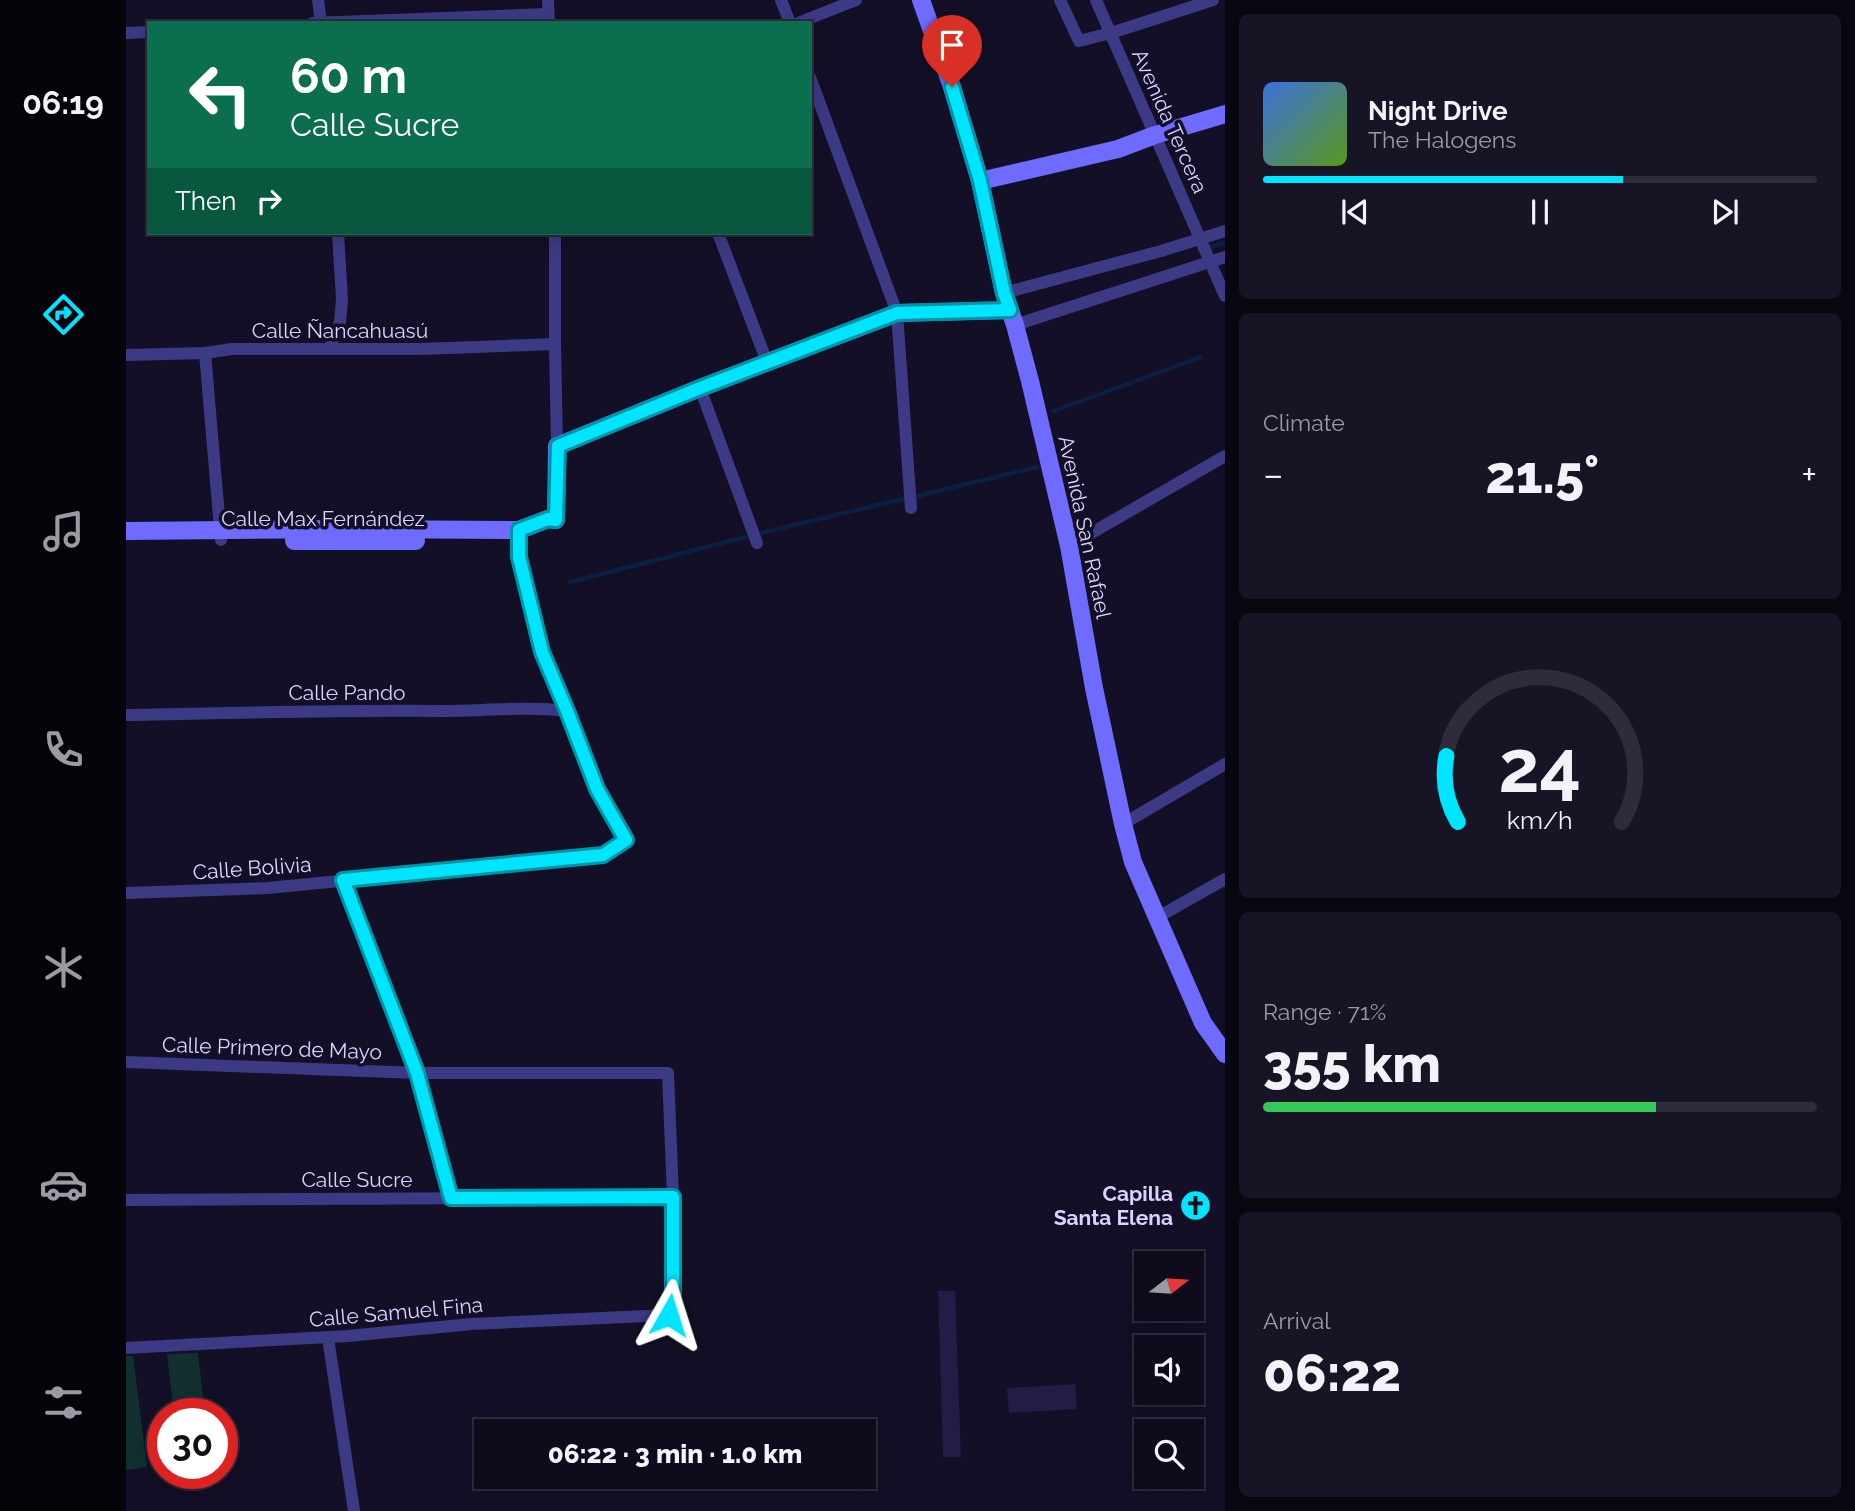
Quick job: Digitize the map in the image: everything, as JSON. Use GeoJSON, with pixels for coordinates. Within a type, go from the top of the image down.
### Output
{"type":"FeatureCollection","features":[{"type":"Feature","properties":{"kind":"street"},"geometry":{"type":"LineString","coordinates":[[317,21],[318,0]]}},
{"type":"Feature","properties":{"kind":"street"},"geometry":{"type":"LineString","coordinates":[[375,21],[549,18],[548,0]]}},
{"type":"Feature","properties":{"kind":"street"},"geometry":{"type":"LineString","coordinates":[[782,0],[789,21]]}},
{"type":"Feature","properties":{"kind":"street"},"geometry":{"type":"LineString","coordinates":[[803,21],[856,0]]}},
{"type":"Feature","properties":{"kind":"street","name":"Avenida San Rafael"},"geometry":{"type":"LineString","coordinates":[[921,0],[952,87],[980,181],[1004,293],[1013,317],[1069,546],[1094,688],[1133,862],[1203,1023],[1225,1054]]}},
{"type":"Feature","properties":{"kind":"street"},"geometry":{"type":"LineString","coordinates":[[1060,0],[1079,41],[1213,0]]}},
{"type":"Feature","properties":{"kind":"street","name":"Avenida Tercera"},"geometry":{"type":"LineString","coordinates":[[1096,0],[1225,296]]}},
{"type":"Feature","properties":{"kind":"street"},"geometry":{"type":"LineString","coordinates":[[126,33],[147,32]]}},
{"type":"Feature","properties":{"kind":"street"},"geometry":{"type":"LineString","coordinates":[[812,82],[897,313],[911,508]]}},
{"type":"Feature","properties":{"kind":"street"},"geometry":{"type":"LineString","coordinates":[[980,181],[1118,149],[1225,114]]}},
{"type":"Feature","properties":{"kind":"street"},"geometry":{"type":"LineString","coordinates":[[1004,293],[1225,231]]}},
{"type":"Feature","properties":{"kind":"street"},"geometry":{"type":"LineString","coordinates":[[329,349],[340,322],[342,299],[338,235]]}},
{"type":"Feature","properties":{"kind":"street"},"geometry":{"type":"LineString","coordinates":[[555,235],[558,446],[700,388],[897,313],[1013,317],[1225,257]]}},
{"type":"Feature","properties":{"kind":"street"},"geometry":{"type":"LineString","coordinates":[[719,235],[767,362]]}},
{"type":"Feature","properties":{"kind":"street","name":"Calle Ñancahuasú"},"geometry":{"type":"LineString","coordinates":[[126,355],[232,349],[420,349],[555,344]]}},
{"type":"Feature","properties":{"kind":"street"},"geometry":{"type":"LineString","coordinates":[[205,352],[221,535]]}},
{"type":"Feature","properties":{"kind":"street"},"geometry":{"type":"LineString","coordinates":[[700,388],[757,543]]}},
{"type":"Feature","properties":{"kind":"street","name":"Calle Max Fernández"},"geometry":{"type":"LineString","coordinates":[[126,541],[344,528],[519,535],[548,519],[556,520],[558,446]]}},
{"type":"Feature","properties":{"kind":"street"},"geometry":{"type":"LineString","coordinates":[[1069,546],[1225,456]]}},
{"type":"Feature","properties":{"kind":"street","name":"Calle Max Fernández"},"geometry":{"type":"LineString","coordinates":[[126,531],[221,535]]}},
{"type":"Feature","properties":{"kind":"street"},"geometry":{"type":"LineString","coordinates":[[519,535],[519,557],[542,652],[567,711]]}},
{"type":"Feature","properties":{"kind":"street","name":"Calle Pando"},"geometry":{"type":"LineString","coordinates":[[126,715],[342,710],[491,711],[544,708],[567,711]]}},
{"type":"Feature","properties":{"kind":"street","name":"Calle Bolivia"},"geometry":{"type":"LineString","coordinates":[[126,893],[268,888],[603,855],[626,840],[597,789],[567,711]]}},
{"type":"Feature","properties":{"kind":"street"},"geometry":{"type":"LineString","coordinates":[[1123,824],[1225,764]]}},
{"type":"Feature","properties":{"kind":"street"},"geometry":{"type":"LineString","coordinates":[[1158,917],[1225,879]]}},
{"type":"Feature","properties":{"kind":"street"},"geometry":{"type":"LineString","coordinates":[[343,880],[417,1073],[451,1198]]}},
{"type":"Feature","properties":{"kind":"street","name":"Calle Primero de Mayo"},"geometry":{"type":"LineString","coordinates":[[126,1062],[417,1073],[668,1073],[673,1197]]}},
{"type":"Feature","properties":{"kind":"street","name":"Calle Sucre"},"geometry":{"type":"LineString","coordinates":[[126,1200],[673,1197]]}},
{"type":"Feature","properties":{"kind":"street","name":"Calle Samuel Fina"},"geometry":{"type":"LineString","coordinates":[[126,1348],[328,1338],[471,1324],[669,1315],[673,1293],[673,1197]]}},
{"type":"Feature","properties":{"kind":"street"},"geometry":{"type":"LineString","coordinates":[[328,1338],[354,1511]]}},
{"type":"Feature","properties":{"kind":"green space"},"geometry":{"type":"Polygon","coordinates":[[[198,1353],[203,1398],[172,1398],[167,1354],[198,1353]]]}},
{"type":"Feature","properties":{"kind":"green space"},"geometry":{"type":"Polygon","coordinates":[[[126,1356],[133,1356],[147,1467],[126,1470],[126,1356]]]}},
{"type":"Feature","properties":{"kind":"building"},"geometry":{"type":"Polygon","coordinates":[[[938,1291],[955,1291],[961,1457],[943,1457],[938,1291]]]}},
{"type":"Feature","properties":{"kind":"building"},"geometry":{"type":"Polygon","coordinates":[[[1075,1384],[1077,1409],[1009,1413],[1007,1388],[1075,1384]]]}},
{"type":"Feature","properties":{"kind":"waterway"},"geometry":{"type":"LineString","coordinates":[[1208,248],[1225,242]]}},
{"type":"Feature","properties":{"kind":"waterway"},"geometry":{"type":"LineString","coordinates":[[1054,411],[1201,357]]}},
{"type":"Feature","properties":{"kind":"waterway"},"geometry":{"type":"LineString","coordinates":[[918,496],[1037,467]]}},
{"type":"Feature","properties":{"kind":"waterway"},"geometry":{"type":"LineString","coordinates":[[761,533],[903,499]]}},
{"type":"Feature","properties":{"kind":"waterway"},"geometry":{"type":"LineString","coordinates":[[570,582],[746,537]]}},
{"type":"Feature","properties":{"kind":"place","name":"Capilla Santa Elena"},"geometry":{"type":"Point","coordinates":[1196,1205]}},
{"type":"Feature","properties":{"kind":"route"},"geometry":{"type":"LineString","coordinates":[[669,1315],[673,1293],[673,1197],[451,1198],[417,1073],[343,880],[603,855],[626,840],[597,789],[542,652],[519,557],[519,530],[548,519],[556,520],[558,446],[700,388],[897,313],[1010,310],[980,181],[952,87]]}}]}
